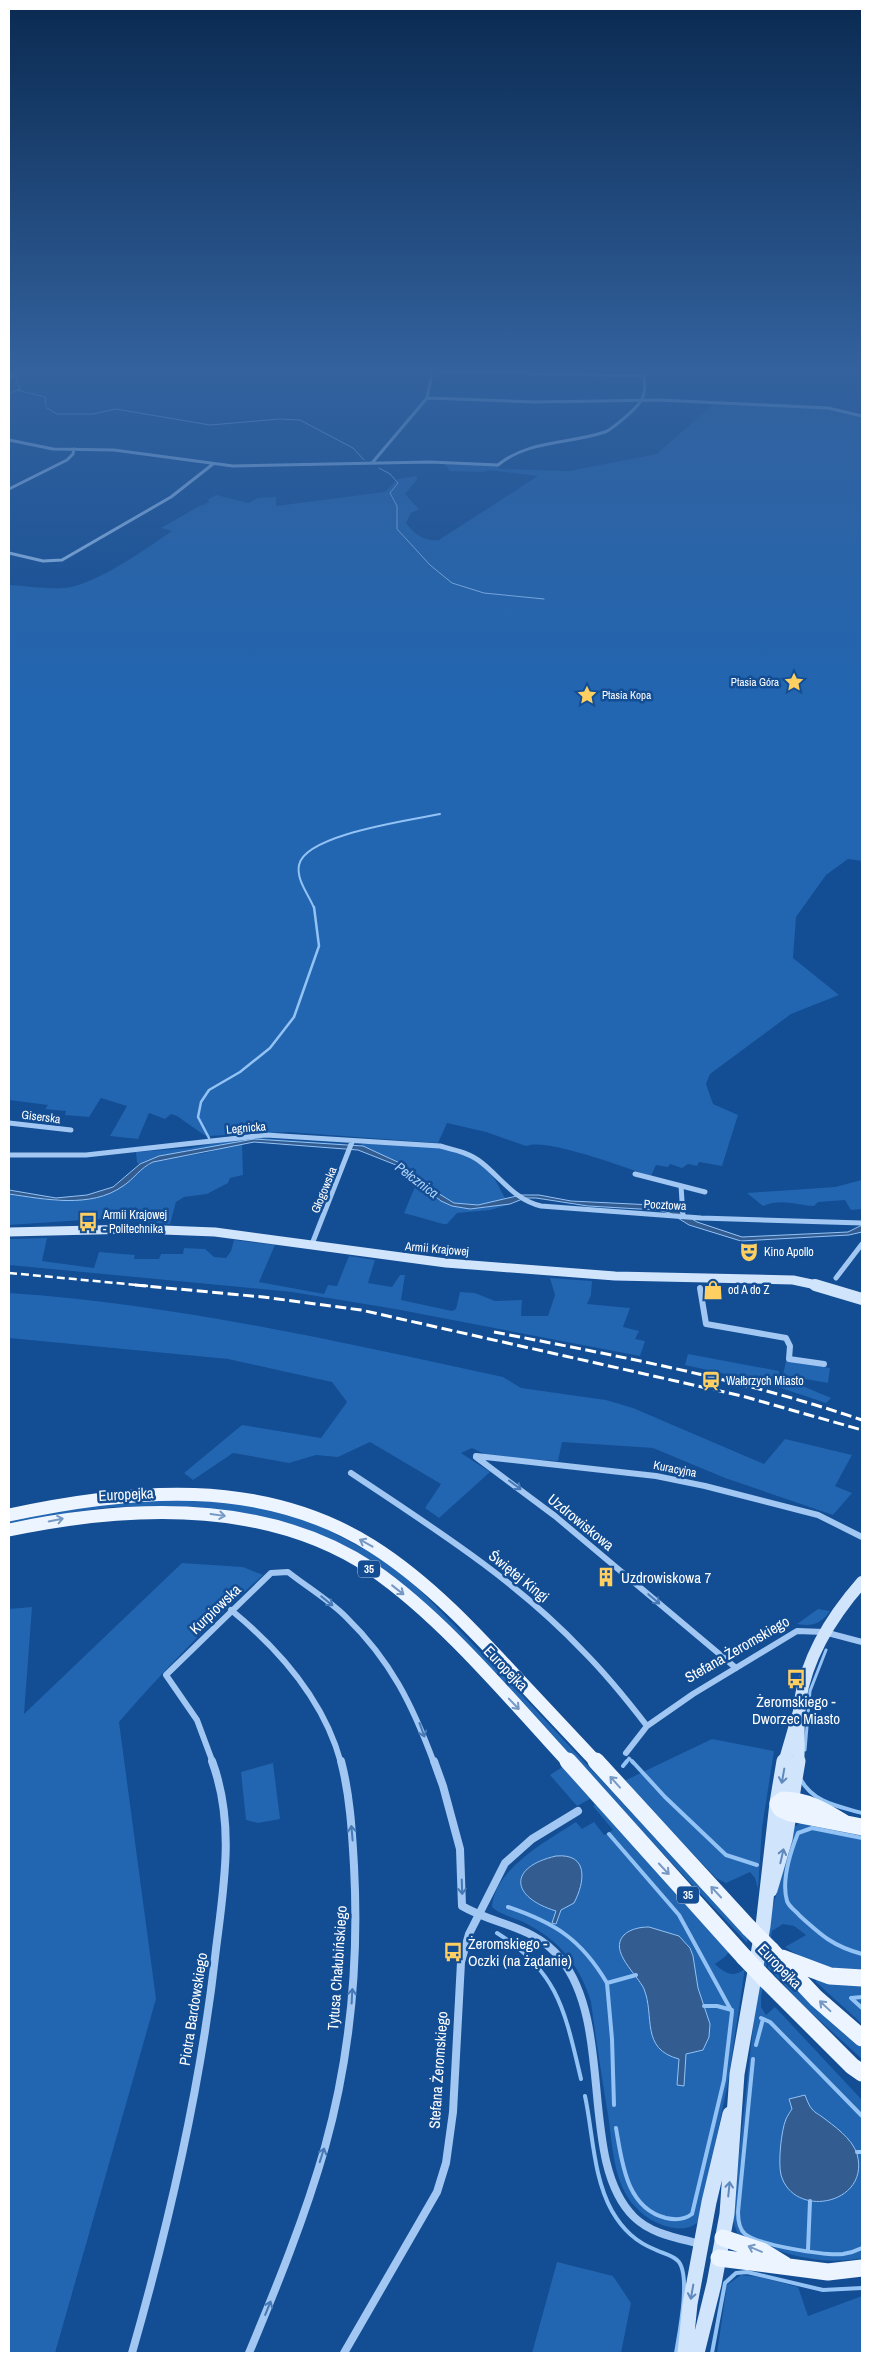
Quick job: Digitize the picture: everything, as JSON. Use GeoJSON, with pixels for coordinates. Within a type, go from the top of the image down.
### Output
{"type":"FeatureCollection","features":[{"type":"Feature","properties":{"kind":"main road","name":"Armii Krajowej"},"geometry":{"type":"LineString","coordinates":[[9,1232],[155,1229],[243,1235],[410,1260],[600,1275],[793,1280],[834,1289],[862,1299]]}},
{"type":"Feature","properties":{"kind":"main road","name":"Europejka"},"geometry":{"type":"LineString","coordinates":[[9,1515],[84,1498],[141,1492],[181,1492],[230,1497],[297,1512],[346,1531],[376,1548],[404,1569],[484,1642],[749,1928],[816,1998],[862,2038]]}},
{"type":"Feature","properties":{"kind":"main road","name":"Europejka"},"geometry":{"type":"LineString","coordinates":[[9,1530],[73,1516],[185,1511],[224,1516],[275,1527],[318,1541],[354,1559],[378,1574],[410,1599],[464,1651],[557,1749],[744,1957],[857,2069],[862,2080]]}},
{"type":"Feature","properties":{"kind":"main road"},"geometry":{"type":"LineString","coordinates":[[685,2353],[690,2304],[701,2244],[721,2142],[734,2098],[766,1902],[769,1858],[787,1806],[800,1730],[800,1708],[804,1686],[824,1632],[837,1612],[862,1582]]}},
{"type":"Feature","properties":{"kind":"main road"},"geometry":{"type":"LineString","coordinates":[[787,1806],[862,1827]]}},
{"type":"Feature","properties":{"kind":"main road"},"geometry":{"type":"LineString","coordinates":[[771,1950],[786,1960],[820,1973],[862,1978]]}},
{"type":"Feature","properties":{"kind":"main road"},"geometry":{"type":"LineString","coordinates":[[698,2353],[723,2238],[732,2168],[734,2098]]}},
{"type":"Feature","properties":{"kind":"main road"},"geometry":{"type":"LineString","coordinates":[[701,2244],[711,2238],[723,2238],[762,2251],[785,2265]]}},
{"type":"Feature","properties":{"kind":"main road"},"geometry":{"type":"LineString","coordinates":[[701,2244],[708,2254],[718,2258],[765,2266],[785,2265],[828,2272],[862,2268]]}},
{"type":"Feature","properties":{"kind":"street"},"geometry":{"type":"LineString","coordinates":[[9,489],[31,478]]}},
{"type":"Feature","properties":{"kind":"street"},"geometry":{"type":"LineString","coordinates":[[9,552],[43,561],[62,560],[171,497],[195,478]]}},
{"type":"Feature","properties":{"kind":"street","name":"Giserska"},"geometry":{"type":"LineString","coordinates":[[9,1123],[71,1130]]}},
{"type":"Feature","properties":{"kind":"street","name":"Legnicka"},"geometry":{"type":"LineString","coordinates":[[9,1155],[86,1155],[266,1135],[352,1142],[440,1146],[464,1152],[482,1163]]}},
{"type":"Feature","properties":{"kind":"street","name":"Głogowska"},"geometry":{"type":"LineString","coordinates":[[312,1244],[352,1142]]}},
{"type":"Feature","properties":{"kind":"street","name":"Pocztowa"},"geometry":{"type":"LineString","coordinates":[[482,1163],[516,1195],[541,1206],[672,1216],[683,1213],[690,1216],[862,1223]]}},
{"type":"Feature","properties":{"kind":"street"},"geometry":{"type":"LineString","coordinates":[[635,1174],[705,1192]]}},
{"type":"Feature","properties":{"kind":"street"},"geometry":{"type":"LineString","coordinates":[[681,1186],[683,1213]]}},
{"type":"Feature","properties":{"kind":"street"},"geometry":{"type":"LineString","coordinates":[[836,1278],[862,1244]]}},
{"type":"Feature","properties":{"kind":"street"},"geometry":{"type":"LineString","coordinates":[[700,1288],[706,1324],[786,1338],[790,1346],[789,1358],[824,1364]]}},
{"type":"Feature","properties":{"kind":"street","name":"Kuracyjna"},"geometry":{"type":"LineString","coordinates":[[476,1456],[656,1476],[705,1486],[818,1515],[862,1537]]}},
{"type":"Feature","properties":{"kind":"street","name":"Uzdrowiskowa"},"geometry":{"type":"LineString","coordinates":[[476,1456],[555,1516],[736,1668]]}},
{"type":"Feature","properties":{"kind":"street","name":"Świętej Kingi"},"geometry":{"type":"LineString","coordinates":[[350,1473],[485,1564],[554,1621],[604,1670],[647,1726]]}},
{"type":"Feature","properties":{"kind":"street","name":"Kurpiowska"},"geometry":{"type":"LineString","coordinates":[[166,1675],[271,1573],[277,1571],[288,1572],[345,1616],[390,1667],[403,1689],[419,1722],[446,1795],[460,1849],[462,1906],[478,1912]]}},
{"type":"Feature","properties":{"kind":"street","name":"Tytusa Chałubińskiego"},"geometry":{"type":"LineString","coordinates":[[231,1610],[248,1623],[292,1672],[310,1695],[334,1741],[343,1770],[350,1808],[356,1889],[351,2014],[328,2136],[287,2260],[249,2353]]}},
{"type":"Feature","properties":{"kind":"street","name":"Stefana Żeromskiego"},"geometry":{"type":"LineString","coordinates":[[626,1753],[647,1726],[693,1694],[797,1631],[824,1632],[862,1642]]}},
{"type":"Feature","properties":{"kind":"street","name":"Piotra Bardowskiego"},"geometry":{"type":"LineString","coordinates":[[132,2353],[155,2273],[183,2159],[210,1995],[227,1855],[224,1813],[216,1772],[197,1720],[166,1675]]}},
{"type":"Feature","properties":{"kind":"street","name":"Stefana Żeromskiego"},"geometry":{"type":"LineString","coordinates":[[344,2353],[422,2220],[437,2192],[446,2163],[453,2112],[461,1962],[468,1934],[497,1875],[519,1849],[578,1811]]}},
{"type":"Feature","properties":{"kind":"street"},"geometry":{"type":"LineString","coordinates":[[478,1912],[512,1925],[540,1939],[558,1956],[572,1974],[583,2000],[609,2172],[619,2199],[633,2216],[645,2226],[664,2234],[701,2244]]}},
{"type":"Feature","properties":{"kind":"shaded area"},"geometry":{"type":"Polygon","coordinates":[[[417,478],[405,494],[419,509],[411,513],[406,523],[420,536],[429,540],[439,540],[535,478],[862,478],[862,861],[848,859],[826,875],[796,917],[793,958],[839,995],[791,1014],[710,1074],[706,1084],[713,1104],[738,1115],[722,1166],[699,1162],[697,1166],[688,1164],[682,1168],[670,1164],[668,1167],[656,1165],[651,1176],[567,1149],[536,1144],[526,1146],[486,1132],[447,1123],[438,1143],[288,1132],[209,1136],[204,1135],[177,1116],[171,1114],[165,1119],[149,1113],[138,1139],[110,1136],[127,1106],[101,1098],[89,1117],[65,1115],[66,1111],[45,1109],[48,1105],[9,1100],[9,585],[63,588],[89,581],[119,566],[149,547],[172,531],[161,528],[204,505],[210,501],[207,500],[216,495],[249,503],[258,498],[276,497],[276,506],[385,492],[398,479],[417,478]]]}},
{"type":"Feature","properties":{"kind":"shaded area"},"geometry":{"type":"Polygon","coordinates":[[[248,1137],[347,1144],[319,1145],[254,1139],[159,1156],[140,1164],[137,1163],[136,1152],[190,1148],[248,1137]]]}},
{"type":"Feature","properties":{"kind":"shaded area"},"geometry":{"type":"Polygon","coordinates":[[[242,1143],[243,1175],[230,1178],[228,1183],[207,1194],[184,1197],[176,1202],[170,1224],[98,1219],[9,1225],[9,1194],[57,1201],[103,1195],[153,1162],[205,1153],[242,1143]]]}},
{"type":"Feature","properties":{"kind":"shaded area"},"geometry":{"type":"Polygon","coordinates":[[[363,1144],[431,1146],[463,1154],[477,1162],[490,1173],[506,1199],[478,1205],[454,1203],[428,1187],[402,1164],[359,1146],[363,1144]]]}},
{"type":"Feature","properties":{"kind":"shaded area"},"geometry":{"type":"Polygon","coordinates":[[[862,1180],[862,1209],[851,1210],[845,1200],[818,1202],[814,1206],[776,1202],[763,1206],[747,1193],[835,1187],[862,1180]]]}},
{"type":"Feature","properties":{"kind":"shaded area"},"geometry":{"type":"Polygon","coordinates":[[[417,1182],[438,1198],[463,1208],[512,1204],[490,1210],[457,1213],[447,1224],[443,1224],[404,1213],[417,1182]]]}},
{"type":"Feature","properties":{"kind":"shaded area"},"geometry":{"type":"Polygon","coordinates":[[[47,1238],[42,1261],[94,1268],[99,1252],[135,1255],[134,1259],[159,1259],[161,1254],[183,1254],[184,1248],[205,1249],[214,1257],[226,1258],[231,1251],[234,1240],[275,1245],[259,1282],[324,1294],[328,1285],[337,1286],[349,1256],[375,1260],[368,1283],[392,1287],[400,1275],[405,1275],[401,1300],[452,1311],[456,1309],[460,1292],[475,1293],[495,1301],[522,1300],[521,1316],[548,1316],[555,1295],[550,1278],[592,1281],[591,1295],[587,1304],[630,1308],[623,1327],[639,1331],[635,1339],[645,1341],[640,1356],[395,1309],[292,1292],[9,1265],[9,1239],[47,1238]]]}},
{"type":"Feature","properties":{"kind":"shaded area"},"geometry":{"type":"Polygon","coordinates":[[[9,1293],[134,1306],[258,1326],[503,1377],[521,1388],[606,1400],[633,1408],[764,1464],[785,1439],[852,1455],[835,1486],[852,1493],[833,1515],[725,1478],[653,1448],[562,1442],[558,1461],[491,1457],[472,1448],[461,1453],[490,1472],[439,1518],[425,1508],[441,1484],[370,1442],[338,1457],[316,1455],[289,1463],[233,1453],[193,1480],[184,1473],[242,1425],[321,1438],[347,1402],[332,1382],[228,1359],[9,1338],[9,1293]]]}},
{"type":"Feature","properties":{"kind":"shaded area"},"geometry":{"type":"Polygon","coordinates":[[[688,1354],[779,1371],[779,1379],[793,1382],[831,1398],[826,1403],[769,1384],[685,1365],[688,1354]]]}},
{"type":"Feature","properties":{"kind":"shaded area"},"geometry":{"type":"Polygon","coordinates":[[[786,1361],[830,1368],[828,1383],[783,1375],[786,1361]]]}},
{"type":"Feature","properties":{"kind":"shaded area"},"geometry":{"type":"Polygon","coordinates":[[[185,1496],[276,1510],[320,1526],[372,1553],[411,1581],[503,1675],[748,1937],[747,1943],[498,1678],[382,1569],[207,1508],[162,1506],[113,1507],[73,1512],[9,1525],[9,1518],[54,1509],[185,1496]]]}},
{"type":"Feature","properties":{"kind":"shaded area"},"geometry":{"type":"Polygon","coordinates":[[[182,1563],[243,1567],[263,1575],[189,1646],[119,1722],[156,1999],[55,2353],[9,2353],[9,1609],[32,1607],[24,1714],[182,1563]]]}},
{"type":"Feature","properties":{"kind":"shaded area"},"geometry":{"type":"Polygon","coordinates":[[[818,1609],[830,1611],[816,1624],[797,1624],[818,1609]]]}},
{"type":"Feature","properties":{"kind":"shaded area"},"geometry":{"type":"Polygon","coordinates":[[[712,1739],[774,1751],[762,1828],[758,1889],[755,1878],[750,1872],[726,1883],[716,1878],[624,1781],[712,1739]]]}},
{"type":"Feature","properties":{"kind":"shaded area"},"geometry":{"type":"Polygon","coordinates":[[[273,1763],[280,1819],[258,1823],[246,1820],[241,1772],[273,1763]]]}},
{"type":"Feature","properties":{"kind":"shaded area"},"geometry":{"type":"Polygon","coordinates":[[[564,1766],[730,1950],[726,1956],[715,1964],[730,1974],[737,1973],[745,1968],[728,2082],[700,2219],[690,2227],[669,2227],[645,2216],[635,2207],[622,2187],[614,2157],[591,2002],[587,1989],[575,1966],[559,1946],[549,1938],[527,1924],[492,1907],[495,1893],[502,1880],[512,1868],[537,1847],[576,1822],[582,1829],[594,1822],[604,1835],[613,1830],[593,1806],[595,1805],[590,1799],[577,1806],[550,1775],[564,1766]]]}},
{"type":"Feature","properties":{"kind":"shaded area"},"geometry":{"type":"Polygon","coordinates":[[[800,1823],[862,1833],[862,1973],[832,1969],[794,1953],[785,1947],[806,1935],[794,1926],[783,1924],[772,1931],[761,2007],[766,2015],[775,2007],[862,2100],[862,2258],[829,2261],[783,2252],[738,2235],[732,2219],[754,2019],[772,1910],[794,1827],[800,1823]]]}},
{"type":"Feature","properties":{"kind":"shaded area"},"geometry":{"type":"Polygon","coordinates":[[[769,1962],[862,2048],[862,2059],[806,2008],[768,1968],[769,1962]]]}},
{"type":"Feature","properties":{"kind":"shaded area"},"geometry":{"type":"Polygon","coordinates":[[[816,1978],[862,1984],[862,2024],[816,1982],[816,1978]]]}},
{"type":"Feature","properties":{"kind":"shaded area"},"geometry":{"type":"Polygon","coordinates":[[[557,2262],[613,2276],[631,2303],[621,2353],[532,2353],[557,2262]]]}},
{"type":"Feature","properties":{"kind":"shaded area"},"geometry":{"type":"Polygon","coordinates":[[[741,2275],[760,2277],[798,2287],[808,2316],[862,2296],[862,2353],[717,2353],[727,2285],[741,2275]]]}},
{"type":"Feature","properties":{"kind":"water","name":"Pełcznica"},"geometry":{"type":"Polygon","coordinates":[[[254,1139],[363,1146],[402,1164],[428,1187],[454,1203],[478,1205],[521,1195],[539,1195],[571,1201],[653,1205],[679,1211],[697,1222],[742,1237],[848,1232],[862,1225],[862,1232],[849,1235],[741,1241],[689,1225],[670,1213],[657,1210],[588,1206],[536,1198],[525,1198],[510,1204],[470,1209],[452,1206],[441,1201],[396,1165],[358,1150],[254,1142],[153,1162],[144,1167],[123,1186],[97,1198],[52,1200],[9,1194],[9,1190],[56,1198],[87,1195],[113,1187],[140,1164],[159,1156],[254,1139]]]}},
{"type":"Feature","properties":{"kind":"water"},"geometry":{"type":"Polygon","coordinates":[[[556,1856],[567,1856],[574,1859],[579,1864],[582,1878],[574,1903],[561,1910],[556,1924],[552,1923],[556,1911],[530,1898],[523,1890],[521,1882],[523,1875],[529,1867],[556,1856]]]}},
{"type":"Feature","properties":{"kind":"water"},"geometry":{"type":"Polygon","coordinates":[[[642,1927],[649,1927],[679,1936],[690,1948],[698,1988],[710,2024],[709,2037],[703,2050],[686,2054],[684,2086],[677,2085],[679,2059],[659,2048],[654,2040],[644,1989],[626,1963],[620,1948],[620,1941],[626,1933],[642,1927]]]}},
{"type":"Feature","properties":{"kind":"water"},"geometry":{"type":"Polygon","coordinates":[[[805,2095],[813,2110],[842,2133],[855,2148],[857,2154],[858,2171],[853,2185],[843,2194],[829,2200],[814,2201],[800,2198],[789,2189],[781,2175],[781,2139],[786,2119],[792,2109],[789,2099],[805,2095]]]}},
{"type":"Feature","properties":{"kind":"waterway"},"geometry":{"type":"LineString","coordinates":[[394,478],[398,483],[390,493],[397,506],[397,529],[430,565],[452,583],[484,593],[544,599]]}},
{"type":"Feature","properties":{"kind":"waterway"},"geometry":{"type":"LineString","coordinates":[[314,908],[299,876],[299,865],[306,854],[320,845],[362,830],[440,814]]}},
{"type":"Feature","properties":{"kind":"waterway"},"geometry":{"type":"LineString","coordinates":[[209,1138],[198,1117],[201,1102],[209,1090],[240,1072],[270,1048],[294,1017],[319,946],[314,907]]}},
{"type":"Feature","properties":{"kind":"waterway"},"geometry":{"type":"LineString","coordinates":[[805,1750],[810,1691],[826,1650]]}},
{"type":"Feature","properties":{"kind":"waterway"},"geometry":{"type":"LineString","coordinates":[[626,1763],[629,1758],[633,1763]]}},
{"type":"Feature","properties":{"kind":"waterway"},"geometry":{"type":"LineString","coordinates":[[623,1766],[627,1761]]}},
{"type":"Feature","properties":{"kind":"waterway"},"geometry":{"type":"LineString","coordinates":[[632,1761],[665,1797],[726,1855],[757,1865]]}},
{"type":"Feature","properties":{"kind":"waterway"},"geometry":{"type":"LineString","coordinates":[[801,1780],[806,1788],[820,1799],[836,1806],[862,1813]]}},
{"type":"Feature","properties":{"kind":"waterway"},"geometry":{"type":"LineString","coordinates":[[862,1838],[812,1828],[798,1833],[789,1858],[785,1884],[787,1901],[800,1916],[828,1940],[843,1948],[862,1954]]}},
{"type":"Feature","properties":{"kind":"waterway"},"geometry":{"type":"LineString","coordinates":[[609,1834],[679,1915],[731,2010]]}},
{"type":"Feature","properties":{"kind":"waterway"},"geometry":{"type":"LineString","coordinates":[[508,1907],[540,1919],[577,1944],[607,1983]]}},
{"type":"Feature","properties":{"kind":"waterway"},"geometry":{"type":"LineString","coordinates":[[497,1933],[518,1948],[547,1979],[564,2014],[581,2079]]}},
{"type":"Feature","properties":{"kind":"waterway"},"geometry":{"type":"LineString","coordinates":[[607,1983],[636,1975]]}},
{"type":"Feature","properties":{"kind":"waterway"},"geometry":{"type":"LineString","coordinates":[[607,1983],[612,2039],[614,2105]]}},
{"type":"Feature","properties":{"kind":"waterway"},"geometry":{"type":"LineString","coordinates":[[862,1997],[851,1998],[862,2008]]}},
{"type":"Feature","properties":{"kind":"waterway"},"geometry":{"type":"LineString","coordinates":[[704,2006],[717,2006],[731,2010]]}},
{"type":"Feature","properties":{"kind":"waterway"},"geometry":{"type":"LineString","coordinates":[[616,2128],[628,2182],[642,2204],[653,2213],[669,2219],[683,2218],[692,2214],[724,2080],[731,2010]]}},
{"type":"Feature","properties":{"kind":"waterway"},"geometry":{"type":"LineString","coordinates":[[761,2018],[770,2022],[862,2116]]}},
{"type":"Feature","properties":{"kind":"waterway"},"geometry":{"type":"LineString","coordinates":[[756,2045],[763,2019]]}},
{"type":"Feature","properties":{"kind":"waterway"},"geometry":{"type":"LineString","coordinates":[[753,2059],[738,2212],[741,2229],[745,2234],[763,2242],[808,2251],[843,2254],[862,2248]]}},
{"type":"Feature","properties":{"kind":"waterway"},"geometry":{"type":"LineString","coordinates":[[585,2096],[597,2169],[612,2211],[625,2230],[636,2239],[677,2260],[681,2267],[684,2277],[684,2290],[682,2319],[676,2353]]}},
{"type":"Feature","properties":{"kind":"waterway"},"geometry":{"type":"LineString","coordinates":[[857,2152],[862,2152]]}},
{"type":"Feature","properties":{"kind":"waterway"},"geometry":{"type":"LineString","coordinates":[[808,2250],[810,2201]]}},
{"type":"Feature","properties":{"kind":"waterway"},"geometry":{"type":"LineString","coordinates":[[712,2353],[725,2283],[736,2273],[747,2272],[823,2290],[862,2288]]}},
{"type":"Feature","properties":{"kind":"railway"},"geometry":{"type":"LineString","coordinates":[[9,1273],[148,1286]]}},
{"type":"Feature","properties":{"kind":"railway"},"geometry":{"type":"LineString","coordinates":[[135,1285],[263,1297],[361,1310],[742,1396],[862,1430]]}},
{"type":"Feature","properties":{"kind":"railway"},"geometry":{"type":"LineString","coordinates":[[494,1332],[726,1380],[817,1405],[862,1420]]}},
{"type":"Feature","properties":{"kind":"place","name":"Ptasia Góra"},"geometry":{"type":"Point","coordinates":[794,682]}},
{"type":"Feature","properties":{"kind":"place","name":"Ptasia Kopa"},"geometry":{"type":"Point","coordinates":[587,695]}},
{"type":"Feature","properties":{"kind":"place","name":"Armii Krajowej - Politechnika"},"geometry":{"type":"Point","coordinates":[88,1222]}},
{"type":"Feature","properties":{"kind":"place","name":"Kino Apollo"},"geometry":{"type":"Point","coordinates":[749,1252]}},
{"type":"Feature","properties":{"kind":"place","name":"od A do Z"},"geometry":{"type":"Point","coordinates":[713,1290]}},
{"type":"Feature","properties":{"kind":"place","name":"Wałbrzych Miasto"},"geometry":{"type":"Point","coordinates":[711,1381]}},
{"type":"Feature","properties":{"kind":"place","name":"Uzdrowiskowa 7"},"geometry":{"type":"Point","coordinates":[606,1577]}},
{"type":"Feature","properties":{"kind":"place","name":"Żeromskiego - Dworzec Miasto"},"geometry":{"type":"Point","coordinates":[796,1679]}},
{"type":"Feature","properties":{"kind":"place","name":"Żeromskiego - Oczki (na żądanie)"},"geometry":{"type":"Point","coordinates":[453,1952]}}]}
